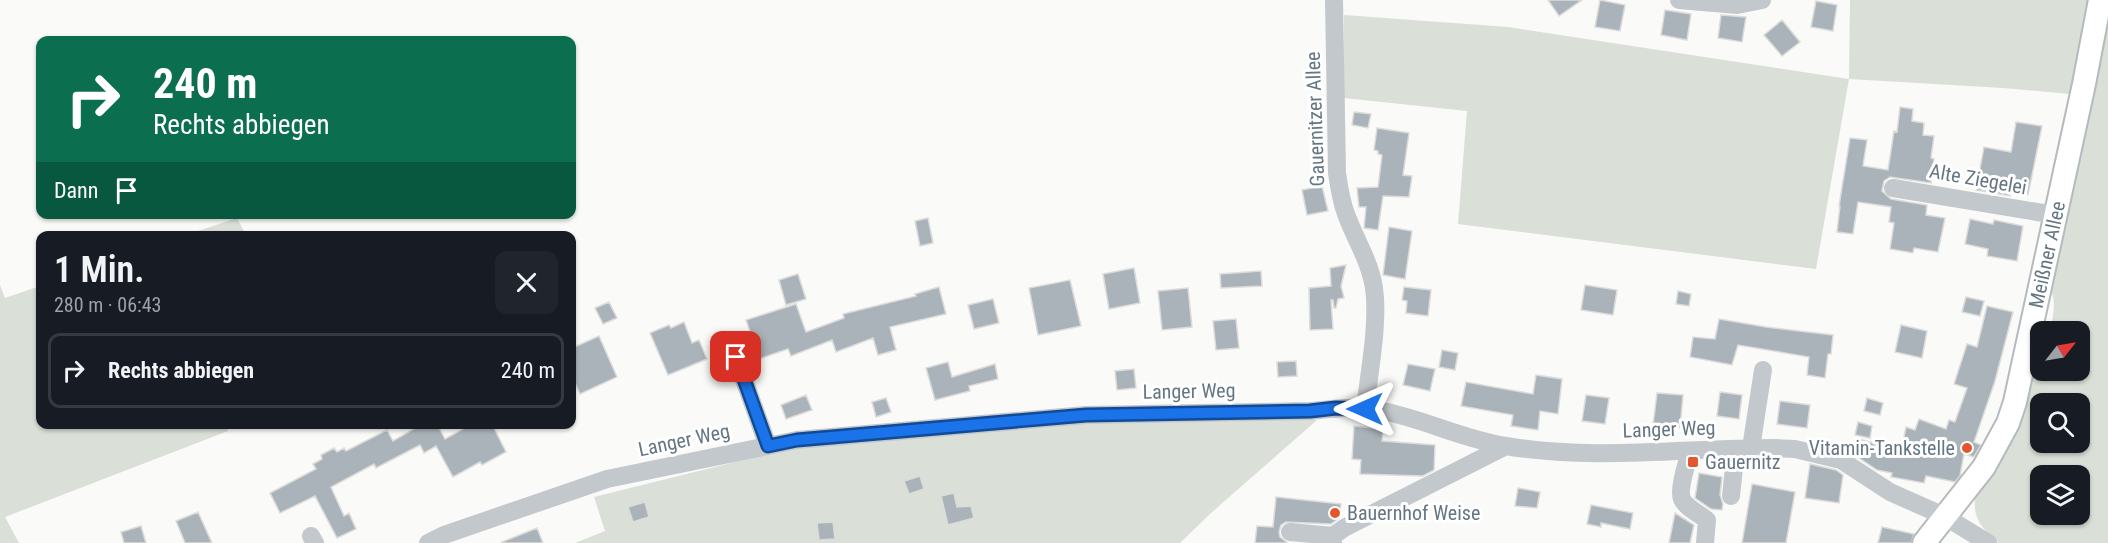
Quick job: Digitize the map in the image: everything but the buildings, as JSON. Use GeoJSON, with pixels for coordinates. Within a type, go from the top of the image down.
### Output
{"type":"FeatureCollection","features":[{"type":"Feature","properties":{"kind":"main road","name":"Meißner Allee"},"geometry":{"type":"LineString","coordinates":[[1924,543],[1984,467],[2008,423],[2084,84],[2100,0]]}},
{"type":"Feature","properties":{"kind":"street","name":"Gauernitzer Allee"},"geometry":{"type":"LineString","coordinates":[[1334,0],[1337,173],[1346,215],[1363,252],[1374,289],[1373,336],[1365,409]]}},
{"type":"Feature","properties":{"kind":"street"},"geometry":{"type":"LineString","coordinates":[[1679,0],[1737,5],[1762,0]]}},
{"type":"Feature","properties":{"kind":"street","name":"Alte Ziegelei"},"geometry":{"type":"LineString","coordinates":[[1893,188],[2055,215]]}},
{"type":"Feature","properties":{"kind":"street"},"geometry":{"type":"LineString","coordinates":[[730,340],[768,446]]}},
{"type":"Feature","properties":{"kind":"street"},"geometry":{"type":"LineString","coordinates":[[1731,496],[1763,370]]}},
{"type":"Feature","properties":{"kind":"street","name":"Langer Weg"},"geometry":{"type":"LineString","coordinates":[[428,543],[444,535],[607,479],[809,439],[1076,415],[1365,409],[1387,412],[1506,446],[1569,453],[1795,449],[1842,460],[1890,492],[1944,516],[1988,543]]}},
{"type":"Feature","properties":{"kind":"street"},"geometry":{"type":"LineString","coordinates":[[1290,532],[1333,539],[1344,528],[1506,446]]}},
{"type":"Feature","properties":{"kind":"street"},"geometry":{"type":"LineString","coordinates":[[1690,452],[1681,489],[1682,499],[1689,508],[1707,520],[1705,543]]}},
{"type":"Feature","properties":{"kind":"shaded area"},"geometry":{"type":"Polygon","coordinates":[[[1850,0],[2091,0],[2079,72],[2072,80],[2070,94],[1849,79],[1850,0]]]}},
{"type":"Feature","properties":{"kind":"shaded area"},"geometry":{"type":"Polygon","coordinates":[[[2108,6],[2108,543],[1999,543],[1985,530],[1976,514],[1976,498],[1999,463],[2030,375],[2030,381],[2090,381],[2090,321],[2052,321],[2054,304],[2050,288],[2108,6]]]}},
{"type":"Feature","properties":{"kind":"shaded area"},"geometry":{"type":"Polygon","coordinates":[[[1344,15],[1508,27],[1849,79],[1816,269],[1458,224],[1467,111],[1344,98],[1344,15]]]}},
{"type":"Feature","properties":{"kind":"shaded area"},"geometry":{"type":"Polygon","coordinates":[[[238,219],[244,231],[198,231],[238,219]]]}},
{"type":"Feature","properties":{"kind":"shaded area"},"geometry":{"type":"Polygon","coordinates":[[[0,285],[5,298],[36,287],[36,429],[227,429],[228,431],[5,517],[19,543],[0,543],[0,285]]]}},
{"type":"Feature","properties":{"kind":"shaded area"},"geometry":{"type":"Polygon","coordinates":[[[1116,419],[1317,420],[1180,543],[575,543],[605,531],[594,497],[791,448],[1116,419]]]}},
{"type":"Feature","properties":{"kind":"place","name":"Vitamin-Tankstelle"},"geometry":{"type":"Point","coordinates":[1967,448]}},
{"type":"Feature","properties":{"kind":"place","name":"Gauernitz"},"geometry":{"type":"Point","coordinates":[1693,462]}},
{"type":"Feature","properties":{"kind":"place","name":"Bauernhof Weise"},"geometry":{"type":"Point","coordinates":[1335,513]}},
{"type":"Feature","properties":{"kind":"route"},"geometry":{"type":"LineString","coordinates":[[736,357],[768,446],[797,440],[1035,418],[1365,409]]}}]}
